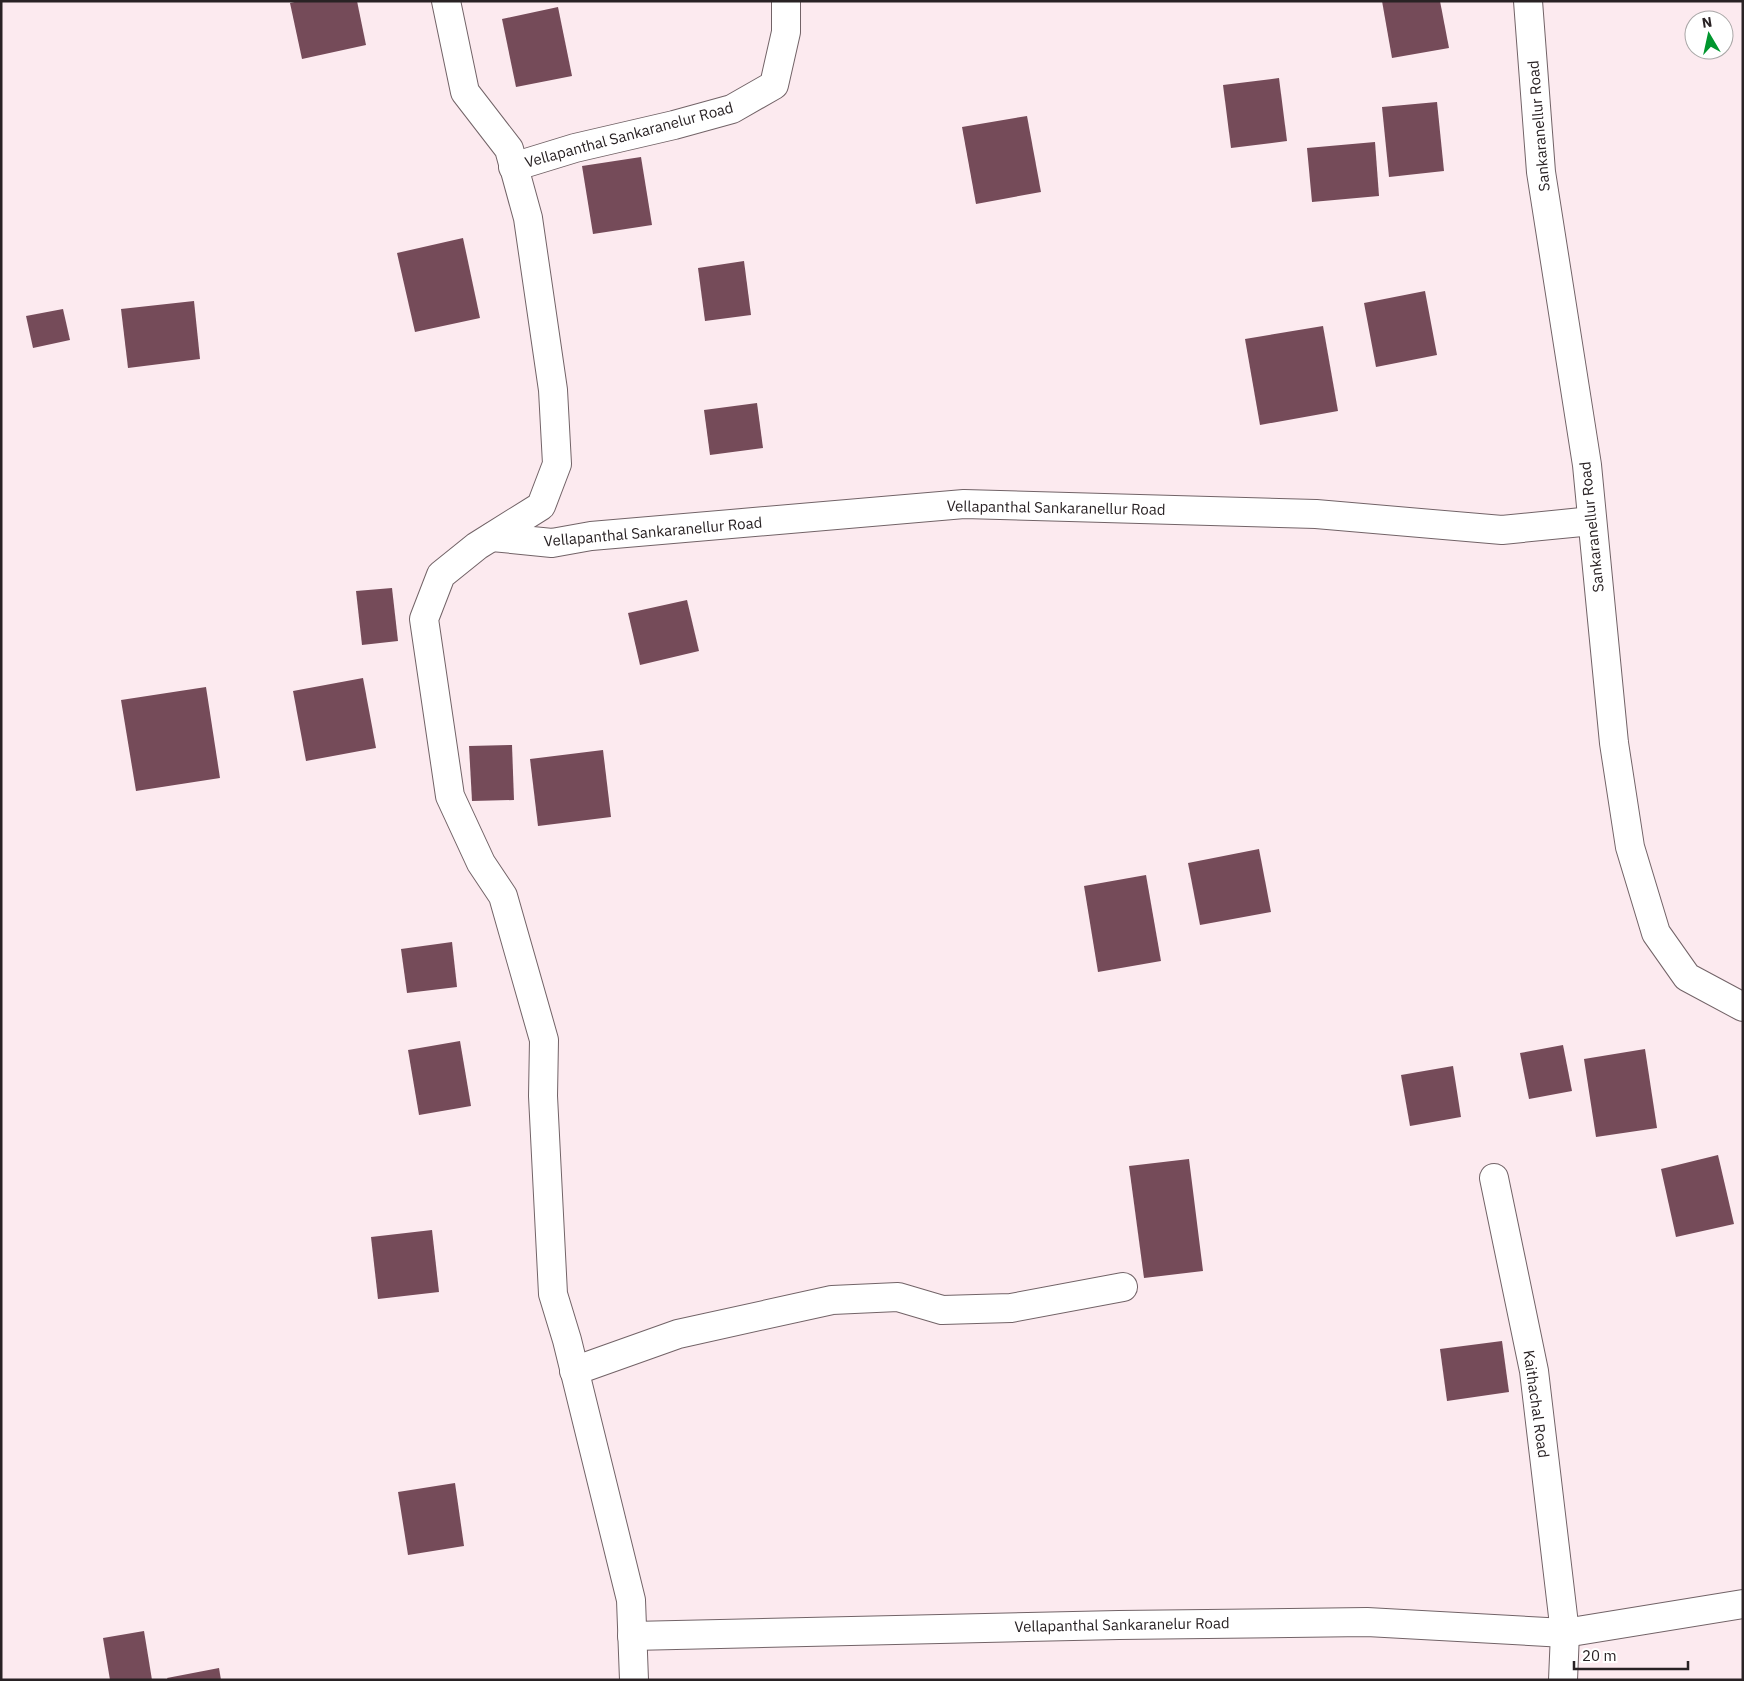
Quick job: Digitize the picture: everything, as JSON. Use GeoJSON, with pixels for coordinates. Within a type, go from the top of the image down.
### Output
{"type":"FeatureCollection","features":[{"type":"Feature","properties":{"kind":"street"},"geometry":{"type":"LineString","coordinates":[[446,1],[465,92],[509,149],[528,218],[550,371],[557,464],[541,506],[492,537],[441,575],[424,620],[450,796],[482,863],[503,896],[544,1040],[543,1096],[553,1294],[631,1600],[634,1680]]}},
{"type":"Feature","properties":{"kind":"street","name":"Vellapanthal Sankaranelur Road"},"geometry":{"type":"LineString","coordinates":[[513,167],[575,148],[674,125],[732,108],[774,85],[786,32],[786,1]]}},
{"type":"Feature","properties":{"kind":"street","name":"Sankaranellur Road"},"geometry":{"type":"LineString","coordinates":[[1528,1],[1542,172],[1587,465],[1613,733],[1630,847],[1656,933],[1686,977],[1743,1007]]}},
{"type":"Feature","properties":{"kind":"street","name":"Vellapanthal Sankaranellur Road"},"geometry":{"type":"LineString","coordinates":[[492,537],[552,543],[591,536],[964,504],[1316,514],[1502,530],[1592,522]]}},
{"type":"Feature","properties":{"kind":"street","name":"Kaithachal Road"},"geometry":{"type":"LineString","coordinates":[[1494,1178],[1534,1371],[1565,1634]]}},
{"type":"Feature","properties":{"kind":"street"},"geometry":{"type":"LineString","coordinates":[[574,1371],[678,1334],[832,1300],[898,1298],[942,1310],[1012,1308],[1123,1287]]}},
{"type":"Feature","properties":{"kind":"street","name":"Vellapanthal Sankaranelur Road"},"geometry":{"type":"LineString","coordinates":[[632,1636],[1100,1625],[1357,1622],[1565,1634],[1743,1604]]}},
{"type":"Feature","properties":{"kind":"street"},"geometry":{"type":"LineString","coordinates":[[1563,1680],[1565,1634]]}},
{"type":"Feature","properties":{"kind":"building"},"geometry":{"type":"Polygon","coordinates":[[[299,1],[357,1],[366,45],[302,59],[290,3],[299,1]]]}},
{"type":"Feature","properties":{"kind":"building"},"geometry":{"type":"Polygon","coordinates":[[[1382,1],[1440,1],[1449,48],[1392,58],[1382,1]]]}},
{"type":"Feature","properties":{"kind":"building"},"geometry":{"type":"Polygon","coordinates":[[[558,7],[572,76],[516,87],[502,19],[558,7]]]}},
{"type":"Feature","properties":{"kind":"building"},"geometry":{"type":"Polygon","coordinates":[[[1279,78],[1287,141],[1231,148],[1223,85],[1279,78]]]}},
{"type":"Feature","properties":{"kind":"building"},"geometry":{"type":"Polygon","coordinates":[[[1437,102],[1444,171],[1389,177],[1382,107],[1437,102]]]}},
{"type":"Feature","properties":{"kind":"building"},"geometry":{"type":"Polygon","coordinates":[[[1027,116],[1041,192],[976,204],[962,127],[1027,116]]]}},
{"type":"Feature","properties":{"kind":"building"},"geometry":{"type":"Polygon","coordinates":[[[1375,142],[1379,196],[1312,202],[1307,148],[1375,142]]]}},
{"type":"Feature","properties":{"kind":"building"},"geometry":{"type":"Polygon","coordinates":[[[641,157],[652,225],[593,234],[582,166],[641,157]]]}},
{"type":"Feature","properties":{"kind":"building"},"geometry":{"type":"Polygon","coordinates":[[[463,238],[480,318],[415,332],[397,253],[463,238]]]}},
{"type":"Feature","properties":{"kind":"building"},"geometry":{"type":"Polygon","coordinates":[[[744,261],[751,315],[705,321],[698,268],[744,261]]]}},
{"type":"Feature","properties":{"kind":"building"},"geometry":{"type":"Polygon","coordinates":[[[1425,291],[1437,355],[1376,367],[1364,303],[1425,291]]]}},
{"type":"Feature","properties":{"kind":"building"},"geometry":{"type":"Polygon","coordinates":[[[194,301],[200,359],[128,368],[121,309],[194,301]]]}},
{"type":"Feature","properties":{"kind":"building"},"geometry":{"type":"Polygon","coordinates":[[[63,309],[70,340],[33,348],[26,316],[63,309]]]}},
{"type":"Feature","properties":{"kind":"building"},"geometry":{"type":"Polygon","coordinates":[[[1323,326],[1338,411],[1260,425],[1245,339],[1323,326]]]}},
{"type":"Feature","properties":{"kind":"building"},"geometry":{"type":"Polygon","coordinates":[[[757,403],[763,448],[710,455],[704,410],[757,403]]]}},
{"type":"Feature","properties":{"kind":"building"},"geometry":{"type":"Polygon","coordinates":[[[392,588],[398,641],[362,645],[356,591],[392,588]]]}},
{"type":"Feature","properties":{"kind":"building"},"geometry":{"type":"Polygon","coordinates":[[[687,600],[699,651],[640,665],[628,613],[687,600]]]}},
{"type":"Feature","properties":{"kind":"building"},"geometry":{"type":"Polygon","coordinates":[[[363,678],[376,748],[306,761],[293,691],[363,678]]]}},
{"type":"Feature","properties":{"kind":"building"},"geometry":{"type":"Polygon","coordinates":[[[206,687],[220,778],[136,791],[121,700],[206,687]]]}},
{"type":"Feature","properties":{"kind":"building"},"geometry":{"type":"Polygon","coordinates":[[[512,745],[514,800],[472,801],[469,746],[512,745]]]}},
{"type":"Feature","properties":{"kind":"building"},"geometry":{"type":"Polygon","coordinates":[[[603,750],[611,817],[538,826],[530,759],[603,750]]]}},
{"type":"Feature","properties":{"kind":"building"},"geometry":{"type":"Polygon","coordinates":[[[1259,849],[1271,912],[1200,925],[1188,863],[1259,849]]]}},
{"type":"Feature","properties":{"kind":"building"},"geometry":{"type":"Polygon","coordinates":[[[1146,875],[1161,961],[1098,972],[1084,886],[1146,875]]]}},
{"type":"Feature","properties":{"kind":"building"},"geometry":{"type":"Polygon","coordinates":[[[452,942],[457,987],[407,993],[401,949],[452,942]]]}},
{"type":"Feature","properties":{"kind":"building"},"geometry":{"type":"Polygon","coordinates":[[[460,1041],[471,1106],[419,1115],[408,1050],[460,1041]]]}},
{"type":"Feature","properties":{"kind":"building"},"geometry":{"type":"Polygon","coordinates":[[[1563,1045],[1572,1091],[1529,1099],[1520,1053],[1563,1045]]]}},
{"type":"Feature","properties":{"kind":"building"},"geometry":{"type":"Polygon","coordinates":[[[1645,1049],[1657,1128],[1596,1137],[1584,1059],[1645,1049]]]}},
{"type":"Feature","properties":{"kind":"building"},"geometry":{"type":"Polygon","coordinates":[[[1453,1066],[1461,1117],[1410,1126],[1401,1075],[1453,1066]]]}},
{"type":"Feature","properties":{"kind":"building"},"geometry":{"type":"Polygon","coordinates":[[[1718,1155],[1734,1224],[1676,1237],[1661,1169],[1718,1155]]]}},
{"type":"Feature","properties":{"kind":"building"},"geometry":{"type":"Polygon","coordinates":[[[1189,1159],[1203,1271],[1144,1278],[1129,1166],[1189,1159]]]}},
{"type":"Feature","properties":{"kind":"building"},"geometry":{"type":"Polygon","coordinates":[[[432,1230],[439,1292],[378,1299],[371,1237],[432,1230]]]}},
{"type":"Feature","properties":{"kind":"building"},"geometry":{"type":"Polygon","coordinates":[[[1502,1341],[1509,1392],[1447,1401],[1440,1349],[1502,1341]]]}},
{"type":"Feature","properties":{"kind":"building"},"geometry":{"type":"Polygon","coordinates":[[[455,1483],[464,1546],[408,1555],[398,1492],[455,1483]]]}},
{"type":"Feature","properties":{"kind":"building"},"geometry":{"type":"Polygon","coordinates":[[[144,1631],[152,1680],[110,1680],[103,1638],[144,1631]]]}},
{"type":"Feature","properties":{"kind":"building"},"geometry":{"type":"Polygon","coordinates":[[[219,1668],[221,1680],[168,1680],[167,1678],[219,1668]]]}}]}
